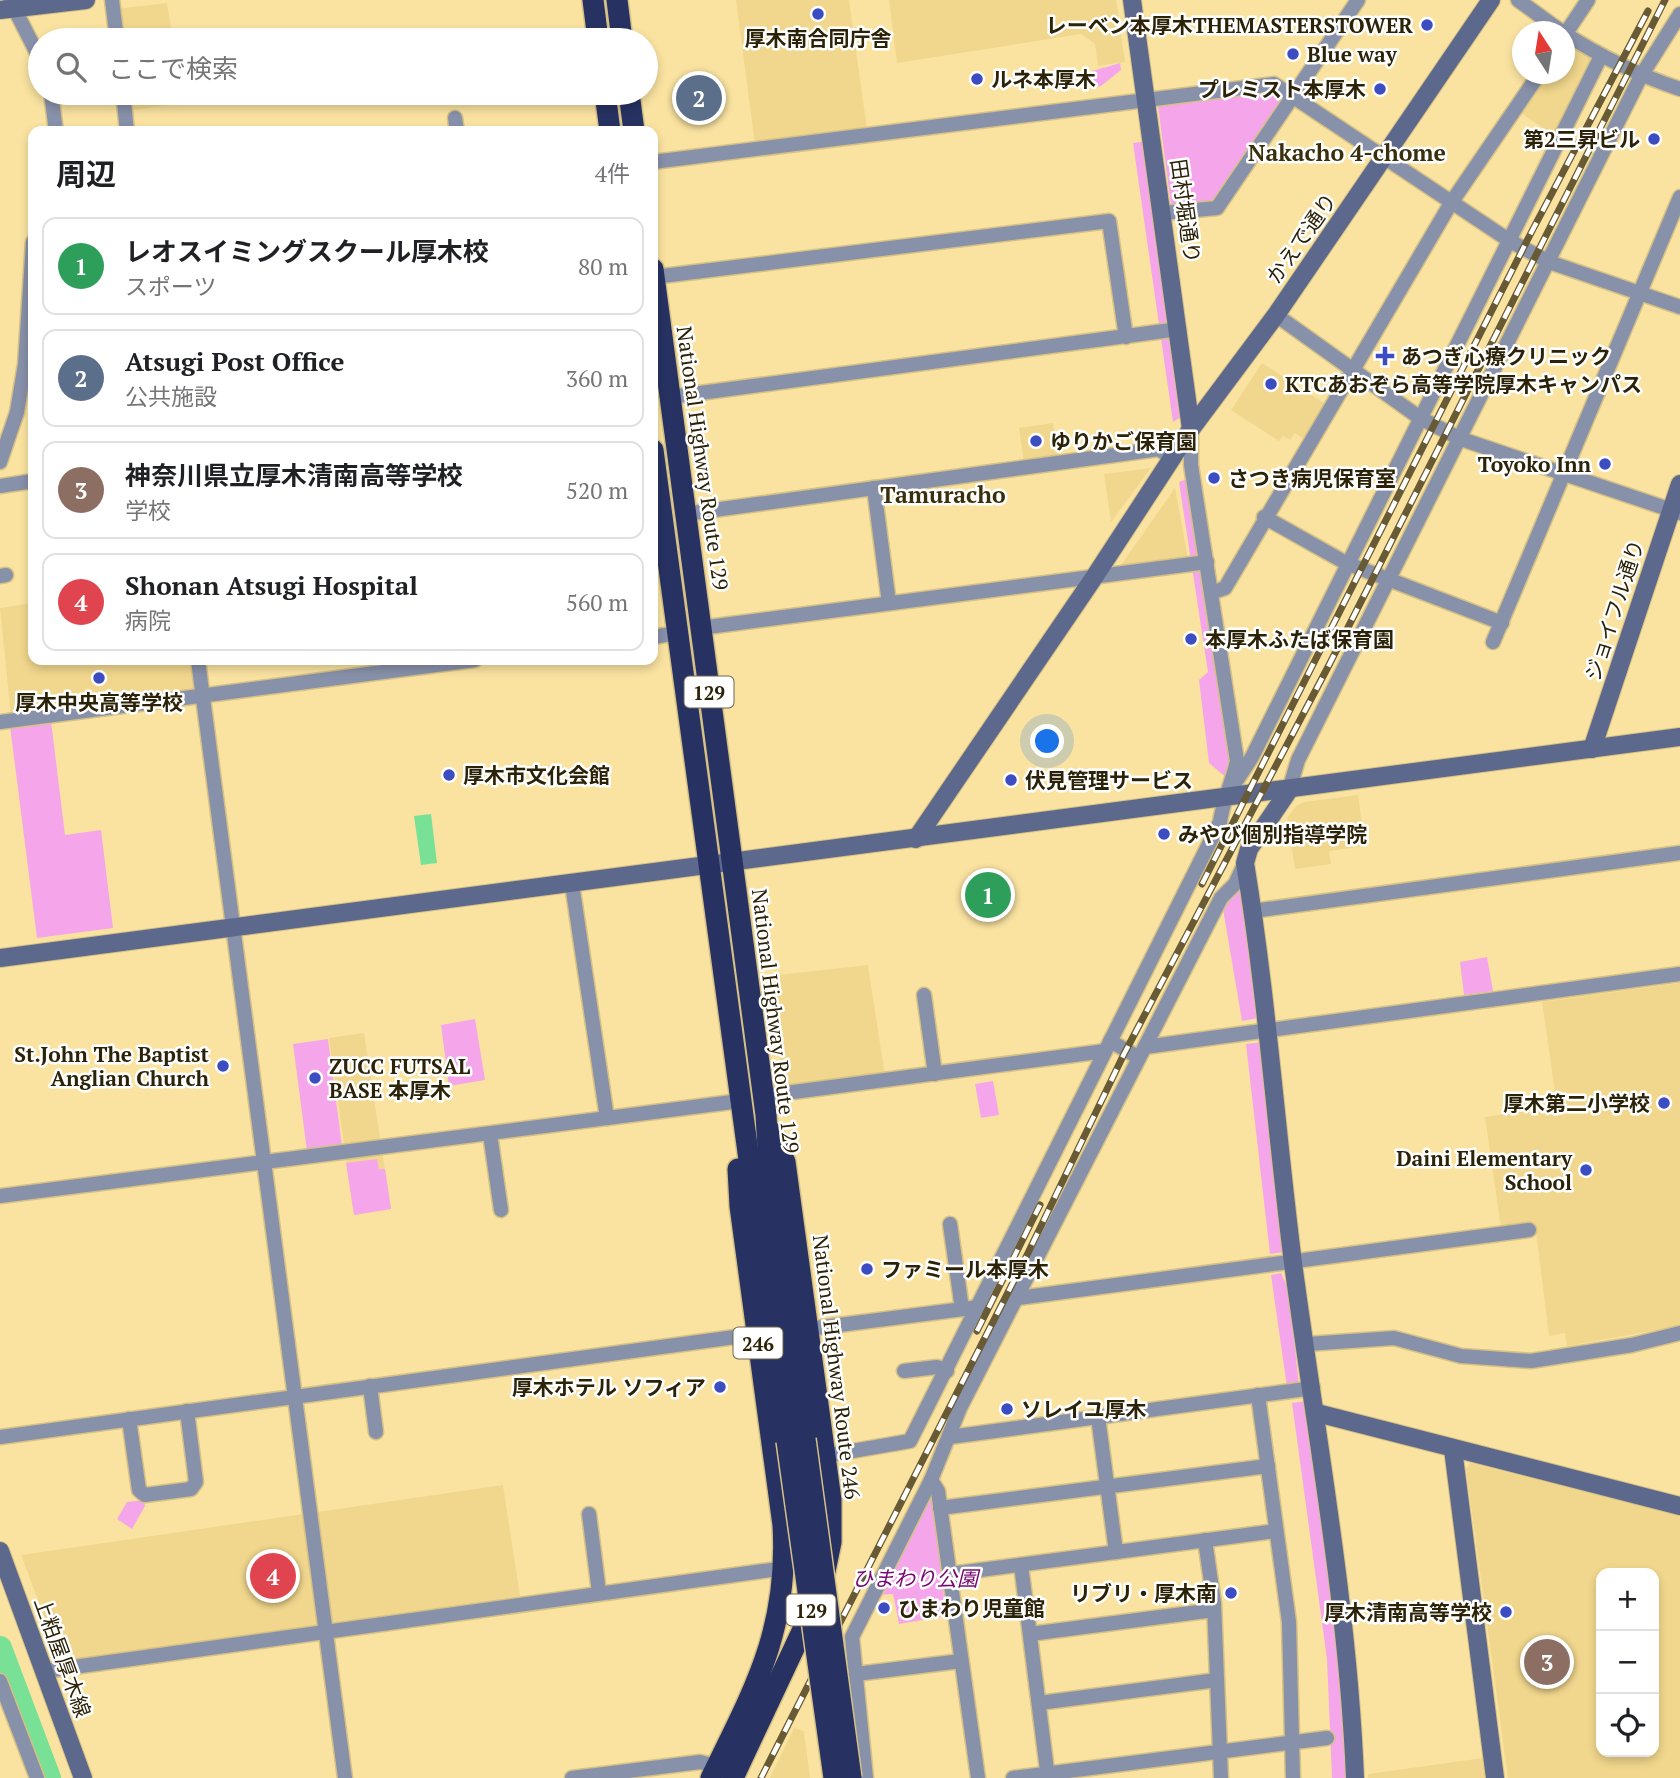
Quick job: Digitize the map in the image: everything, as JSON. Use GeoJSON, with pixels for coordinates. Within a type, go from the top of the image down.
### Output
{"type":"FeatureCollection","features":[{"type":"Feature","properties":{"kind":"highway"},"geometry":{"type":"LineString","coordinates":[[593,0],[596,28]]}},
{"type":"Feature","properties":{"kind":"highway"},"geometry":{"type":"LineString","coordinates":[[617,0],[620,28]]}},
{"type":"Feature","properties":{"kind":"highway"},"geometry":{"type":"LineString","coordinates":[[607,105],[609,126]]}},
{"type":"Feature","properties":{"kind":"highway"},"geometry":{"type":"LineString","coordinates":[[631,105],[633,126]]}},
{"type":"Feature","properties":{"kind":"highway","name":"National Highway Route 129"},"geometry":{"type":"LineString","coordinates":[[658,309],[765,1105],[796,1440],[834,1778]]}},
{"type":"Feature","properties":{"kind":"highway","name":"National Highway Route 129"},"geometry":{"type":"LineString","coordinates":[[658,488],[741,1110],[851,1778]]}},
{"type":"Feature","properties":{"kind":"highway","name":"National Highway Route 246"},"geometry":{"type":"LineString","coordinates":[[720,1774],[802,1637],[826,1567],[831,1500],[785,1162],[765,1105]]}},
{"type":"Feature","properties":{"kind":"highway","name":"246"},"geometry":{"type":"LineString","coordinates":[[720,1774],[773,1641],[785,1568],[775,1464],[740,1206],[737,1153],[741,1110]]}},
{"type":"Feature","properties":{"kind":"street"},"geometry":{"type":"LineString","coordinates":[[28,38],[8,6],[86,0]]}},
{"type":"Feature","properties":{"kind":"street"},"geometry":{"type":"LineString","coordinates":[[112,0],[116,28]]}},
{"type":"Feature","properties":{"kind":"street","name":"田村堀通り"},"geometry":{"type":"LineString","coordinates":[[1132,0],[1148,97],[1191,429]]}},
{"type":"Feature","properties":{"kind":"street"},"geometry":{"type":"LineString","coordinates":[[1163,213],[1217,208],[1358,0]]}},
{"type":"Feature","properties":{"kind":"street","name":"かえで通り"},"geometry":{"type":"LineString","coordinates":[[916,839],[1095,576],[1191,429],[1276,315],[1491,0]]}},
{"type":"Feature","properties":{"kind":"street"},"geometry":{"type":"LineString","coordinates":[[1518,0],[1547,21]]}},
{"type":"Feature","properties":{"kind":"street"},"geometry":{"type":"LineString","coordinates":[[1573,21],[1588,0]]}},
{"type":"Feature","properties":{"kind":"street"},"geometry":{"type":"LineString","coordinates":[[866,1778],[852,1637],[931,1480],[960,1408],[1221,898],[1235,884],[1249,849],[1289,790],[1298,760],[1641,76],[1680,14]]}},
{"type":"Feature","properties":{"kind":"street"},"geometry":{"type":"LineString","coordinates":[[1575,40],[1641,76],[1680,89]]}},
{"type":"Feature","properties":{"kind":"street"},"geometry":{"type":"LineString","coordinates":[[1223,799],[1252,757],[1601,56]]}},
{"type":"Feature","properties":{"kind":"street"},"geometry":{"type":"LineString","coordinates":[[658,161],[1148,97],[1274,84],[1295,94],[1510,241],[1549,262],[1680,307]]}},
{"type":"Feature","properties":{"kind":"street"},"geometry":{"type":"LineString","coordinates":[[1211,593],[1225,588],[1264,517],[1451,203],[1532,84]]}},
{"type":"Feature","properties":{"kind":"street"},"geometry":{"type":"LineString","coordinates":[[53,105],[55,126]]}},
{"type":"Feature","properties":{"kind":"street"},"geometry":{"type":"LineString","coordinates":[[124,105],[126,126]]}},
{"type":"Feature","properties":{"kind":"street"},"geometry":{"type":"LineString","coordinates":[[1493,642],[1680,197]]}},
{"type":"Feature","properties":{"kind":"street"},"geometry":{"type":"LineString","coordinates":[[658,272],[1109,221],[1126,337]]}},
{"type":"Feature","properties":{"kind":"street"},"geometry":{"type":"LineString","coordinates":[[1276,315],[1420,418],[1461,439],[1676,511]]}},
{"type":"Feature","properties":{"kind":"street"},"geometry":{"type":"LineString","coordinates":[[0,463],[17,412],[25,364],[28,319]]}},
{"type":"Feature","properties":{"kind":"street"},"geometry":{"type":"LineString","coordinates":[[670,397],[1179,329]]}},
{"type":"Feature","properties":{"kind":"street"},"geometry":{"type":"LineString","coordinates":[[775,1464],[910,1441],[1220,822],[1223,799],[1233,780],[1237,761],[1191,465],[1191,429]]}},
{"type":"Feature","properties":{"kind":"street"},"geometry":{"type":"LineString","coordinates":[[685,514],[874,488],[892,478],[1159,449],[1173,459]]}},
{"type":"Feature","properties":{"kind":"street"},"geometry":{"type":"LineString","coordinates":[[0,486],[28,482]]}},
{"type":"Feature","properties":{"kind":"street","name":"ジョイフル通り"},"geometry":{"type":"LineString","coordinates":[[1592,749],[1676,511],[1680,484]]}},
{"type":"Feature","properties":{"kind":"street"},"geometry":{"type":"LineString","coordinates":[[874,488],[889,603]]}},
{"type":"Feature","properties":{"kind":"street"},"geometry":{"type":"LineString","coordinates":[[1264,517],[1346,564],[1502,623]]}},
{"type":"Feature","properties":{"kind":"street"},"geometry":{"type":"LineString","coordinates":[[700,628],[1207,562]]}},
{"type":"Feature","properties":{"kind":"street"},"geometry":{"type":"LineString","coordinates":[[658,636],[677,633]]}},
{"type":"Feature","properties":{"kind":"street"},"geometry":{"type":"LineString","coordinates":[[199,665],[345,1778]]}},
{"type":"Feature","properties":{"kind":"street"},"geometry":{"type":"LineString","coordinates":[[0,722],[436,665]]}},
{"type":"Feature","properties":{"kind":"street"},"geometry":{"type":"LineString","coordinates":[[0,958],[1680,737]]}},
{"type":"Feature","properties":{"kind":"street"},"geometry":{"type":"LineString","coordinates":[[1252,911],[1680,853]]}},
{"type":"Feature","properties":{"kind":"street"},"geometry":{"type":"LineString","coordinates":[[1245,863],[1293,1263],[1317,1413],[1349,1661],[1355,1778]]}},
{"type":"Feature","properties":{"kind":"street"},"geometry":{"type":"LineString","coordinates":[[572,884],[607,1118]]}},
{"type":"Feature","properties":{"kind":"street"},"geometry":{"type":"LineString","coordinates":[[765,1105],[1107,1046],[1142,1052],[1266,1029],[1680,974]]}},
{"type":"Feature","properties":{"kind":"street"},"geometry":{"type":"LineString","coordinates":[[921,1003],[935,1074]]}},
{"type":"Feature","properties":{"kind":"street"},"geometry":{"type":"LineString","coordinates":[[0,1196],[607,1118],[741,1110]]}},
{"type":"Feature","properties":{"kind":"street"},"geometry":{"type":"LineString","coordinates":[[490,1134],[501,1210]]}},
{"type":"Feature","properties":{"kind":"street"},"geometry":{"type":"LineString","coordinates":[[1018,1298],[1529,1230]]}},
{"type":"Feature","properties":{"kind":"street"},"geometry":{"type":"LineString","coordinates":[[947,1233],[962,1309]]}},
{"type":"Feature","properties":{"kind":"street"},"geometry":{"type":"LineString","coordinates":[[808,1329],[979,1307]]}},
{"type":"Feature","properties":{"kind":"street"},"geometry":{"type":"LineString","coordinates":[[1307,1343],[1394,1338],[1461,1356],[1531,1361],[1632,1345],[1680,1333]]}},
{"type":"Feature","properties":{"kind":"street"},"geometry":{"type":"LineString","coordinates":[[0,1437],[757,1334]]}},
{"type":"Feature","properties":{"kind":"street"},"geometry":{"type":"LineString","coordinates":[[904,1371],[937,1367],[947,1371]]}},
{"type":"Feature","properties":{"kind":"street"},"geometry":{"type":"LineString","coordinates":[[370,1386],[376,1432]]}},
{"type":"Feature","properties":{"kind":"street"},"geometry":{"type":"LineString","coordinates":[[950,1437],[1313,1388]]}},
{"type":"Feature","properties":{"kind":"street"},"geometry":{"type":"LineString","coordinates":[[1258,1395],[1289,1622],[1293,1778]]}},
{"type":"Feature","properties":{"kind":"street"},"geometry":{"type":"LineString","coordinates":[[129,1419],[139,1490],[145,1495],[156,1494],[191,1489],[197,1482],[187,1411]]}},
{"type":"Feature","properties":{"kind":"street"},"geometry":{"type":"LineString","coordinates":[[1317,1413],[1680,1506]]}},
{"type":"Feature","properties":{"kind":"street"},"geometry":{"type":"LineString","coordinates":[[1098,1417],[1116,1552]]}},
{"type":"Feature","properties":{"kind":"street"},"geometry":{"type":"LineString","coordinates":[[1452,1449],[1495,1778]]}},
{"type":"Feature","properties":{"kind":"street"},"geometry":{"type":"LineString","coordinates":[[940,1508],[1268,1466]]}},
{"type":"Feature","properties":{"kind":"street"},"geometry":{"type":"LineString","coordinates":[[931,1480],[938,1491],[978,1778]]}},
{"type":"Feature","properties":{"kind":"street"},"geometry":{"type":"LineString","coordinates":[[589,1514],[597,1530],[599,1592]]}},
{"type":"Feature","properties":{"kind":"street"},"geometry":{"type":"LineString","coordinates":[[950,1574],[1276,1531]]}},
{"type":"Feature","properties":{"kind":"street"},"geometry":{"type":"LineString","coordinates":[[1205,1541],[1214,1610],[1221,1778]]}},
{"type":"Feature","properties":{"kind":"street","name":"上粕屋厚木線"},"geometry":{"type":"LineString","coordinates":[[0,1551],[83,1778]]}},
{"type":"Feature","properties":{"kind":"street"},"geometry":{"type":"LineString","coordinates":[[1021,1565],[1048,1776]]}},
{"type":"Feature","properties":{"kind":"street"},"geometry":{"type":"LineString","coordinates":[[45,1671],[785,1568]]}},
{"type":"Feature","properties":{"kind":"street"},"geometry":{"type":"LineString","coordinates":[[1030,1634],[1214,1610]]}},
{"type":"Feature","properties":{"kind":"street"},"geometry":{"type":"LineString","coordinates":[[856,1674],[961,1661]]}},
{"type":"Feature","properties":{"kind":"street"},"geometry":{"type":"LineString","coordinates":[[1039,1703],[1217,1680]]}},
{"type":"Feature","properties":{"kind":"street"},"geometry":{"type":"LineString","coordinates":[[0,1681],[37,1778]]}},
{"type":"Feature","properties":{"kind":"street"},"geometry":{"type":"LineString","coordinates":[[1013,1778],[1048,1776],[1292,1740],[1327,1738]]}},
{"type":"Feature","properties":{"kind":"street"},"geometry":{"type":"LineString","coordinates":[[572,1778],[626,1775],[700,1762],[720,1774]]}},
{"type":"Feature","properties":{"kind":"shaded area"},"geometry":{"type":"Polygon","coordinates":[[[736,0],[849,0],[867,129],[755,145],[736,0]]]}},
{"type":"Feature","properties":{"kind":"shaded area"},"geometry":{"type":"Polygon","coordinates":[[[889,0],[1116,0],[1125,62],[1098,66],[1095,44],[1081,34],[897,63],[889,0]]]}},
{"type":"Feature","properties":{"kind":"shaded area"},"geometry":{"type":"Polygon","coordinates":[[[167,3],[171,28],[118,28],[116,9],[167,3]]]}},
{"type":"Feature","properties":{"kind":"shaded area"},"geometry":{"type":"Polygon","coordinates":[[[1575,47],[1593,55],[1593,60],[1554,135],[1519,112],[1538,84],[1575,84],[1575,47]]]}},
{"type":"Feature","properties":{"kind":"shaded area"},"geometry":{"type":"Polygon","coordinates":[[[128,105],[169,105],[129,111],[128,105]]]}},
{"type":"Feature","properties":{"kind":"shaded area","name":"KTCあおぞら高等学院厚木キャンパス"},"geometry":{"type":"Polygon","coordinates":[[[1262,363],[1327,405],[1305,440],[1295,433],[1290,440],[1283,436],[1279,441],[1231,410],[1262,363]]]}},
{"type":"Feature","properties":{"kind":"shaded area"},"geometry":{"type":"Polygon","coordinates":[[[1053,423],[1058,460],[1024,464],[1019,428],[1053,423]]]}},
{"type":"Feature","properties":{"kind":"shaded area"},"geometry":{"type":"Polygon","coordinates":[[[1151,468],[1112,521],[1111,521],[1104,474],[1151,468]]]}},
{"type":"Feature","properties":{"kind":"shaded area"},"geometry":{"type":"Polygon","coordinates":[[[1175,488],[1188,559],[1119,568],[1175,488]]]}},
{"type":"Feature","properties":{"kind":"shaded area"},"geometry":{"type":"Polygon","coordinates":[[[28,604],[28,665],[194,665],[196,685],[192,691],[11,716],[0,608],[28,604]]]}},
{"type":"Feature","properties":{"kind":"shaded area"},"geometry":{"type":"Polygon","coordinates":[[[1358,795],[1365,846],[1329,851],[1331,864],[1295,869],[1287,818],[1296,806],[1304,802],[1358,795]]]}},
{"type":"Feature","properties":{"kind":"shaded area"},"geometry":{"type":"Polygon","coordinates":[[[431,814],[437,863],[421,865],[414,816],[431,814]]]}},
{"type":"Feature","properties":{"kind":"shaded area"},"geometry":{"type":"Polygon","coordinates":[[[868,965],[885,1076],[784,1088],[769,976],[868,965]]]}},
{"type":"Feature","properties":{"kind":"shaded area","name":"Daini Elementary School"},"geometry":{"type":"Polygon","coordinates":[[[1680,983],[1680,1326],[1567,1346],[1565,1333],[1549,1336],[1535,1224],[1501,1228],[1485,1117],[1557,1106],[1542,1002],[1680,983]]]}},
{"type":"Feature","properties":{"kind":"shaded area"},"geometry":{"type":"Polygon","coordinates":[[[364,1033],[391,1209],[354,1215],[329,1038],[364,1033]]]}},
{"type":"Feature","properties":{"kind":"shaded area"},"geometry":{"type":"Polygon","coordinates":[[[1470,1463],[1680,1515],[1680,1778],[1508,1778],[1466,1469],[1470,1463]]]}},
{"type":"Feature","properties":{"kind":"shaded area"},"geometry":{"type":"Polygon","coordinates":[[[503,1485],[520,1596],[61,1661],[21,1555],[503,1485]]]}},
{"type":"Feature","properties":{"kind":"shaded area"},"geometry":{"type":"Polygon","coordinates":[[[794,1728],[804,1731],[810,1778],[770,1778],[794,1728]]]}},
{"type":"Feature","properties":{"kind":"shaded area"},"geometry":{"type":"Polygon","coordinates":[[[1483,1758],[1486,1778],[1368,1778],[1368,1774],[1483,1758]]]}},
{"type":"Feature","properties":{"kind":"green space"},"geometry":{"type":"Polygon","coordinates":[[[1120,63],[1121,70],[1101,86],[1091,88],[1089,72],[1120,63]]]}},
{"type":"Feature","properties":{"kind":"green space"},"geometry":{"type":"Polygon","coordinates":[[[1272,87],[1284,97],[1211,202],[1171,205],[1158,106],[1161,103],[1272,87]]]}},
{"type":"Feature","properties":{"kind":"green space"},"geometry":{"type":"Polygon","coordinates":[[[1147,141],[1184,415],[1173,422],[1133,143],[1147,141]]]}},
{"type":"Feature","properties":{"kind":"green space"},"geometry":{"type":"Polygon","coordinates":[[[1192,477],[1233,767],[1228,779],[1209,763],[1199,680],[1208,672],[1179,482],[1192,477]]]}},
{"type":"Feature","properties":{"kind":"green space"},"geometry":{"type":"Polygon","coordinates":[[[51,721],[65,835],[101,830],[113,928],[37,938],[10,726],[51,721]]]}},
{"type":"Feature","properties":{"kind":"green space"},"geometry":{"type":"Polygon","coordinates":[[[1245,887],[1264,1017],[1242,1021],[1223,909],[1234,890],[1245,887]]]}},
{"type":"Feature","properties":{"kind":"green space"},"geometry":{"type":"Polygon","coordinates":[[[1487,957],[1493,991],[1464,995],[1460,962],[1487,957]]]}},
{"type":"Feature","properties":{"kind":"green space"},"geometry":{"type":"Polygon","coordinates":[[[475,1019],[485,1080],[449,1086],[441,1025],[475,1019]]]}},
{"type":"Feature","properties":{"kind":"green space","name":"ZUCC FUTSAL BASE 本厚木"},"geometry":{"type":"Polygon","coordinates":[[[328,1039],[342,1146],[307,1151],[293,1044],[328,1039]]]}},
{"type":"Feature","properties":{"kind":"green space"},"geometry":{"type":"Polygon","coordinates":[[[1263,1042],[1284,1252],[1270,1254],[1246,1044],[1263,1042]]]}},
{"type":"Feature","properties":{"kind":"green space"},"geometry":{"type":"Polygon","coordinates":[[[993,1081],[999,1115],[981,1118],[975,1084],[993,1081]]]}},
{"type":"Feature","properties":{"kind":"green space"},"geometry":{"type":"Polygon","coordinates":[[[377,1159],[379,1169],[385,1169],[391,1209],[354,1215],[346,1163],[377,1159]]]}},
{"type":"Feature","properties":{"kind":"green space"},"geometry":{"type":"Polygon","coordinates":[[[1281,1273],[1289,1291],[1299,1386],[1287,1387],[1271,1275],[1281,1273]]]}},
{"type":"Feature","properties":{"kind":"green space"},"geometry":{"type":"Polygon","coordinates":[[[1307,1401],[1343,1657],[1349,1778],[1332,1778],[1327,1659],[1292,1403],[1307,1401]]]}},
{"type":"Feature","properties":{"kind":"green space","name":"ひまわり公園"},"geometry":{"type":"Polygon","coordinates":[[[927,1494],[932,1495],[946,1616],[899,1624],[893,1594],[878,1595],[927,1494]]]}},
{"type":"Feature","properties":{"kind":"green space"},"geometry":{"type":"Polygon","coordinates":[[[144,1500],[145,1506],[132,1529],[117,1519],[127,1502],[144,1500]]]}},
{"type":"Feature","properties":{"kind":"waterway"},"geometry":{"type":"LineString","coordinates":[[0,1648],[49,1778]]}},
{"type":"Feature","properties":{"kind":"railway"},"geometry":{"type":"LineString","coordinates":[[761,1778],[1027,1255],[1124,1054],[1329,665],[1665,0]]}},
{"type":"Feature","properties":{"kind":"railway"},"geometry":{"type":"LineString","coordinates":[[1202,884],[1532,231],[1648,11]]}},
{"type":"Feature","properties":{"kind":"railway"},"geometry":{"type":"LineString","coordinates":[[977,1331],[1040,1205]]}},
{"type":"Feature","properties":{"kind":"place","name":"厚木南合同庁舎"},"geometry":{"type":"Point","coordinates":[818,14]}},
{"type":"Feature","properties":{"kind":"place","name":"レーベン本厚木THEMASTERSTOWER"},"geometry":{"type":"Point","coordinates":[1427,25]}},
{"type":"Feature","properties":{"kind":"place","name":"Blue way"},"geometry":{"type":"Point","coordinates":[1293,54]}},
{"type":"Feature","properties":{"kind":"place","name":"ルネ本厚木"},"geometry":{"type":"Point","coordinates":[977,79]}},
{"type":"Feature","properties":{"kind":"place","name":"プレミスト本厚木"},"geometry":{"type":"Point","coordinates":[1380,89]}},
{"type":"Feature","properties":{"kind":"place","name":"Atsugi Post Office"},"geometry":{"type":"Point","coordinates":[699,98]}},
{"type":"Feature","properties":{"kind":"place","name":"第2三昇ビル"},"geometry":{"type":"Point","coordinates":[1654,139]}},
{"type":"Feature","properties":{"kind":"place","name":"あつぎ心療クリニック"},"geometry":{"type":"Point","coordinates":[1385,356]}},
{"type":"Feature","properties":{"kind":"place","name":"KTCあおぞら高等学院厚木キャンパス"},"geometry":{"type":"Point","coordinates":[1271,384]}},
{"type":"Feature","properties":{"kind":"place","name":"ゆりかご保育園"},"geometry":{"type":"Point","coordinates":[1036,441]}},
{"type":"Feature","properties":{"kind":"place","name":"Toyoko Inn"},"geometry":{"type":"Point","coordinates":[1605,464]}},
{"type":"Feature","properties":{"kind":"place","name":"さつき病児保育室"},"geometry":{"type":"Point","coordinates":[1214,478]}},
{"type":"Feature","properties":{"kind":"place","name":"本厚木ふたば保育園"},"geometry":{"type":"Point","coordinates":[1191,639]}},
{"type":"Feature","properties":{"kind":"place","name":"厚木中央高等学校"},"geometry":{"type":"Point","coordinates":[99,678]}},
{"type":"Feature","properties":{"kind":"place","name":"厚木市文化会館"},"geometry":{"type":"Point","coordinates":[449,775]}},
{"type":"Feature","properties":{"kind":"place","name":"伏見管理サービス"},"geometry":{"type":"Point","coordinates":[1011,780]}},
{"type":"Feature","properties":{"kind":"place","name":"みやび個別指導学院"},"geometry":{"type":"Point","coordinates":[1164,834]}},
{"type":"Feature","properties":{"kind":"place","name":"レオスイミングスクール厚木校"},"geometry":{"type":"Point","coordinates":[988,895]}},
{"type":"Feature","properties":{"kind":"place","name":"St.John The Baptist Anglian Church"},"geometry":{"type":"Point","coordinates":[223,1066]}},
{"type":"Feature","properties":{"kind":"place","name":"ZUCC FUTSAL BASE 本厚木"},"geometry":{"type":"Point","coordinates":[315,1078]}},
{"type":"Feature","properties":{"kind":"place","name":"厚木第二小学校"},"geometry":{"type":"Point","coordinates":[1664,1103]}},
{"type":"Feature","properties":{"kind":"place","name":"Daini Elementary School"},"geometry":{"type":"Point","coordinates":[1586,1170]}},
{"type":"Feature","properties":{"kind":"place","name":"ファミール本厚木"},"geometry":{"type":"Point","coordinates":[867,1269]}},
{"type":"Feature","properties":{"kind":"place","name":"厚木ホテル ソフィア"},"geometry":{"type":"Point","coordinates":[720,1387]}},
{"type":"Feature","properties":{"kind":"place","name":"ソレイユ厚木"},"geometry":{"type":"Point","coordinates":[1007,1409]}},
{"type":"Feature","properties":{"kind":"place","name":"Shonan Atsugi Hospital"},"geometry":{"type":"Point","coordinates":[273,1576]}},
{"type":"Feature","properties":{"kind":"place","name":"リブリ・厚木南"},"geometry":{"type":"Point","coordinates":[1231,1593]}},
{"type":"Feature","properties":{"kind":"place","name":"ひまわり児童館"},"geometry":{"type":"Point","coordinates":[884,1608]}},
{"type":"Feature","properties":{"kind":"place","name":"厚木清南高等学校"},"geometry":{"type":"Point","coordinates":[1506,1612]}},
{"type":"Feature","properties":{"kind":"place","name":"神奈川県立厚木清南高等学校"},"geometry":{"type":"Point","coordinates":[1547,1662]}},
{"type":"Feature","properties":{"kind":"district","name":"Nakacho 4-chome"},"geometry":{"type":"Point","coordinates":[1347,152]}},
{"type":"Feature","properties":{"kind":"district","name":"Tamuracho"},"geometry":{"type":"Point","coordinates":[943,494]}}]}
